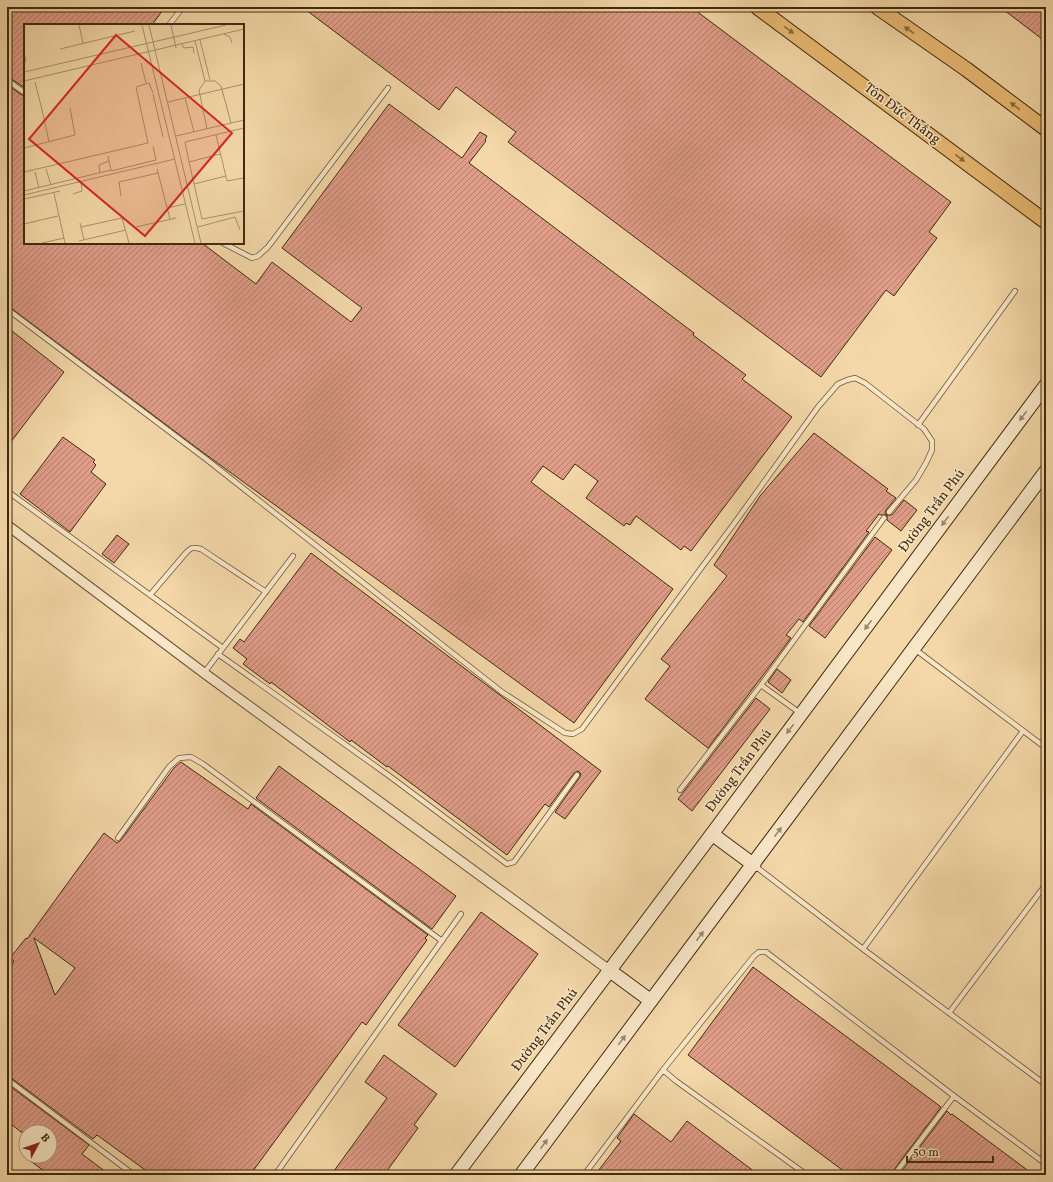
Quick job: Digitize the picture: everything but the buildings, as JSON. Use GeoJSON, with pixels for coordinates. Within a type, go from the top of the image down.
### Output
{"type":"FeatureCollection","features":[{"type":"Feature","properties":{"kind":"main road","name":"Tôn Đức Thắng"},"geometry":{"type":"LineString","coordinates":[[757,7],[1046,222]]}},
{"type":"Feature","properties":{"kind":"main road"},"geometry":{"type":"LineString","coordinates":[[877,7],[966,69],[1046,129]]}},
{"type":"Feature","properties":{"kind":"main road","name":"Đường Trần Phú"},"geometry":{"type":"LineString","coordinates":[[456,1175],[1046,385]]}},
{"type":"Feature","properties":{"kind":"main road"},"geometry":{"type":"LineString","coordinates":[[521,1175],[1046,471]]}},
{"type":"Feature","properties":{"kind":"main road"},"geometry":{"type":"LineString","coordinates":[[712,834],[754,864]]}},
{"type":"Feature","properties":{"kind":"main road"},"geometry":{"type":"LineString","coordinates":[[609,970],[651,1001]]}},
{"type":"Feature","properties":{"kind":"street"},"geometry":{"type":"LineString","coordinates":[[7,526],[609,970]]}},
{"type":"Feature","properties":{"kind":"lane"},"geometry":{"type":"LineString","coordinates":[[170,24],[183,7]]}},
{"type":"Feature","properties":{"kind":"lane"},"geometry":{"type":"LineString","coordinates":[[7,80],[24,92]]}},
{"type":"Feature","properties":{"kind":"lane"},"geometry":{"type":"LineString","coordinates":[[225,244],[252,258],[258,256],[268,247],[388,88]]}},
{"type":"Feature","properties":{"kind":"lane"},"geometry":{"type":"LineString","coordinates":[[918,424],[1015,291]]}},
{"type":"Feature","properties":{"kind":"lane"},"geometry":{"type":"LineString","coordinates":[[7,309],[206,459],[502,692],[565,733],[573,734],[582,729],[818,407],[838,384],[847,380],[855,378],[866,383],[924,429],[932,441],[932,450],[916,480],[889,512]]}},
{"type":"Feature","properties":{"kind":"lane"},"geometry":{"type":"LineString","coordinates":[[7,491],[223,648]]}},
{"type":"Feature","properties":{"kind":"lane"},"geometry":{"type":"LineString","coordinates":[[680,790],[761,685],[884,518]]}},
{"type":"Feature","properties":{"kind":"lane"},"geometry":{"type":"LineString","coordinates":[[150,595],[190,548],[194,547],[201,549],[266,592]]}},
{"type":"Feature","properties":{"kind":"lane"},"geometry":{"type":"LineString","coordinates":[[204,672],[293,556]]}},
{"type":"Feature","properties":{"kind":"lane"},"geometry":{"type":"LineString","coordinates":[[914,649],[1046,748]]}},
{"type":"Feature","properties":{"kind":"lane"},"geometry":{"type":"LineString","coordinates":[[218,654],[388,775],[507,864],[514,862],[577,775]]}},
{"type":"Feature","properties":{"kind":"lane"},"geometry":{"type":"LineString","coordinates":[[761,685],[801,714]]}},
{"type":"Feature","properties":{"kind":"lane"},"geometry":{"type":"LineString","coordinates":[[863,949],[1023,731]]}},
{"type":"Feature","properties":{"kind":"lane"},"geometry":{"type":"LineString","coordinates":[[118,838],[169,767],[179,758],[191,757],[442,941]]}},
{"type":"Feature","properties":{"kind":"lane"},"geometry":{"type":"LineString","coordinates":[[754,864],[863,949],[1046,1085]]}},
{"type":"Feature","properties":{"kind":"lane"},"geometry":{"type":"LineString","coordinates":[[949,1013],[1046,884]]}},
{"type":"Feature","properties":{"kind":"lane"},"geometry":{"type":"LineString","coordinates":[[276,1174],[461,914]]}},
{"type":"Feature","properties":{"kind":"lane"},"geometry":{"type":"LineString","coordinates":[[584,1175],[663,1070],[754,956],[759,952],[766,952],[954,1096],[1046,1164]]}},
{"type":"Feature","properties":{"kind":"lane"},"geometry":{"type":"LineString","coordinates":[[663,1070],[676,1081],[807,1175]]}},
{"type":"Feature","properties":{"kind":"lane"},"geometry":{"type":"LineString","coordinates":[[8,1080],[134,1175]]}},
{"type":"Feature","properties":{"kind":"lane"},"geometry":{"type":"LineString","coordinates":[[894,1175],[954,1096]]}}]}
